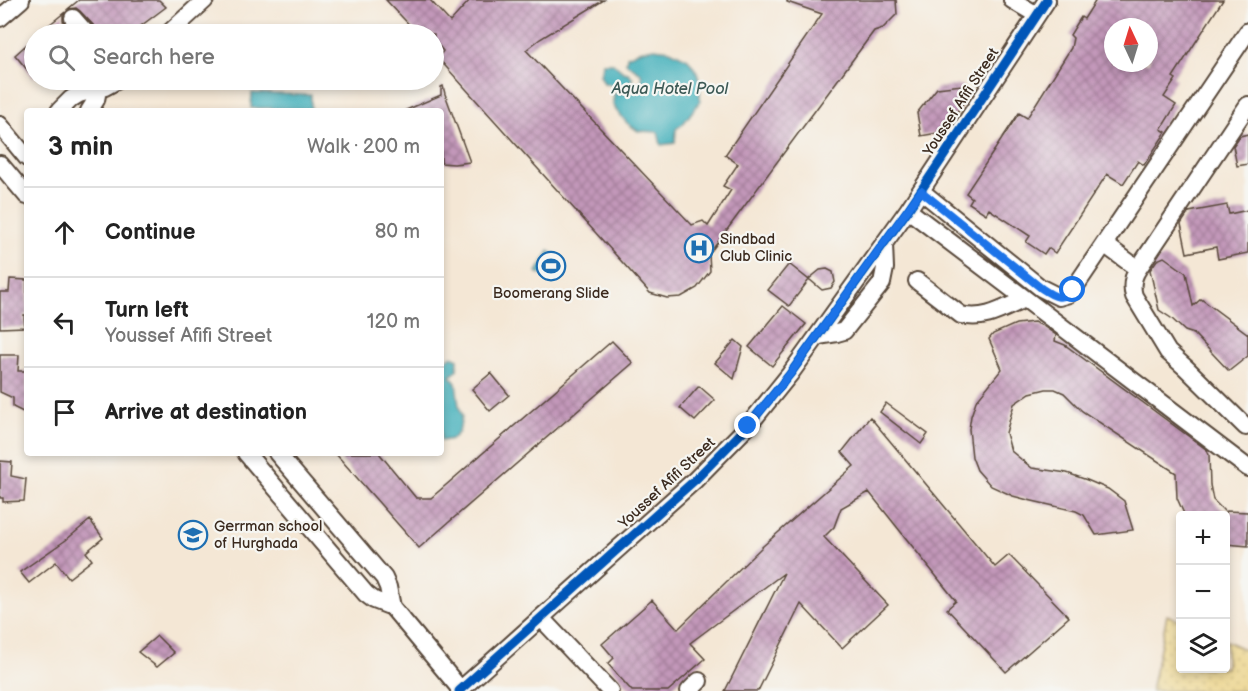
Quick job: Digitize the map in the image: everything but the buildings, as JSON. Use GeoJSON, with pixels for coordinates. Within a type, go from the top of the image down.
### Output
{"type":"FeatureCollection","features":[{"type":"Feature","properties":{"kind":"street"},"geometry":{"type":"LineString","coordinates":[[0,18],[21,0]]}},
{"type":"Feature","properties":{"kind":"street"},"geometry":{"type":"LineString","coordinates":[[179,24],[205,0]]}},
{"type":"Feature","properties":{"kind":"street"},"geometry":{"type":"LineString","coordinates":[[1012,0],[1037,15]]}},
{"type":"Feature","properties":{"kind":"street","name":"Youssef Afifi Street"},"geometry":{"type":"LineString","coordinates":[[460,690],[695,480],[748,426],[790,374],[908,210],[1047,0]]}},
{"type":"Feature","properties":{"kind":"street"},"geometry":{"type":"LineString","coordinates":[[73,18],[78,24]]}},
{"type":"Feature","properties":{"kind":"street"},"geometry":{"type":"LineString","coordinates":[[921,191],[1041,288],[1054,296],[1069,294],[1248,31]]}},
{"type":"Feature","properties":{"kind":"street"},"geometry":{"type":"LineString","coordinates":[[62,108],[79,94],[98,90],[96,100],[91,108]]}},
{"type":"Feature","properties":{"kind":"street"},"geometry":{"type":"LineString","coordinates":[[1246,427],[1168,352],[1134,296],[1132,282],[1138,269],[1248,105]]}},
{"type":"Feature","properties":{"kind":"street"},"geometry":{"type":"LineString","coordinates":[[0,125],[24,152]]}},
{"type":"Feature","properties":{"kind":"street"},"geometry":{"type":"LineString","coordinates":[[24,154],[5,169],[24,191]]}},
{"type":"Feature","properties":{"kind":"street"},"geometry":{"type":"LineString","coordinates":[[908,210],[1248,468]]}},
{"type":"Feature","properties":{"kind":"street"},"geometry":{"type":"LineString","coordinates":[[1104,244],[1138,269]]}},
{"type":"Feature","properties":{"kind":"street"},"geometry":{"type":"LineString","coordinates":[[917,281],[961,315],[967,316],[985,316],[1025,299]]}},
{"type":"Feature","properties":{"kind":"street"},"geometry":{"type":"LineString","coordinates":[[249,456],[366,594],[392,607]]}},
{"type":"Feature","properties":{"kind":"street"},"geometry":{"type":"LineString","coordinates":[[280,456],[384,578],[392,607],[460,690]]}},
{"type":"Feature","properties":{"kind":"street"},"geometry":{"type":"LineString","coordinates":[[541,618],[610,691]]}},
{"type":"Feature","properties":{"kind":"sand"},"geometry":{"type":"Polygon","coordinates":[[[1167,615],[1176,619],[1176,673],[1230,673],[1230,643],[1248,651],[1248,691],[1151,691],[1167,615]]]}},
{"type":"Feature","properties":{"kind":"water","name":"Aqua Hotel Pool"},"geometry":{"type":"Polygon","coordinates":[[[654,48],[670,50],[688,59],[697,72],[700,85],[700,101],[683,124],[676,129],[675,143],[661,145],[658,132],[638,131],[627,123],[613,103],[614,93],[630,92],[642,83],[641,73],[626,63],[627,56],[654,48]]]}},
{"type":"Feature","properties":{"kind":"water"},"geometry":{"type":"Polygon","coordinates":[[[603,63],[613,63],[633,78],[628,84],[604,83],[600,75],[603,63]]]}},
{"type":"Feature","properties":{"kind":"water"},"geometry":{"type":"Polygon","coordinates":[[[252,93],[311,95],[311,108],[251,108],[252,93]]]}},
{"type":"Feature","properties":{"kind":"water","name":"Boomerang Slide"},"geometry":{"type":"Polygon","coordinates":[[[549,251],[564,260],[552,281],[537,272],[549,251]]]}},
{"type":"Feature","properties":{"kind":"water"},"geometry":{"type":"Polygon","coordinates":[[[452,356],[458,359],[457,371],[450,376],[456,383],[462,416],[459,432],[452,439],[444,440],[444,361],[452,356]]]}},
{"type":"Feature","properties":{"kind":"cycle path"},"geometry":{"type":"LineString","coordinates":[[459,691],[695,480],[748,426],[790,374],[908,210],[1047,0]]}},
{"type":"Feature","properties":{"kind":"place","name":"Sindbad Club Clinic"},"geometry":{"type":"Point","coordinates":[699,248]}},
{"type":"Feature","properties":{"kind":"place","name":"Boomerang Slide"},"geometry":{"type":"Point","coordinates":[551,266]}},
{"type":"Feature","properties":{"kind":"place","name":"Gerrman school of Hurghada"},"geometry":{"type":"Point","coordinates":[193,535]}},
{"type":"Feature","properties":{"kind":"route"},"geometry":{"type":"LineString","coordinates":[[748,426],[790,374],[921,191],[1041,288],[1059,297],[1073,290]]}}]}
